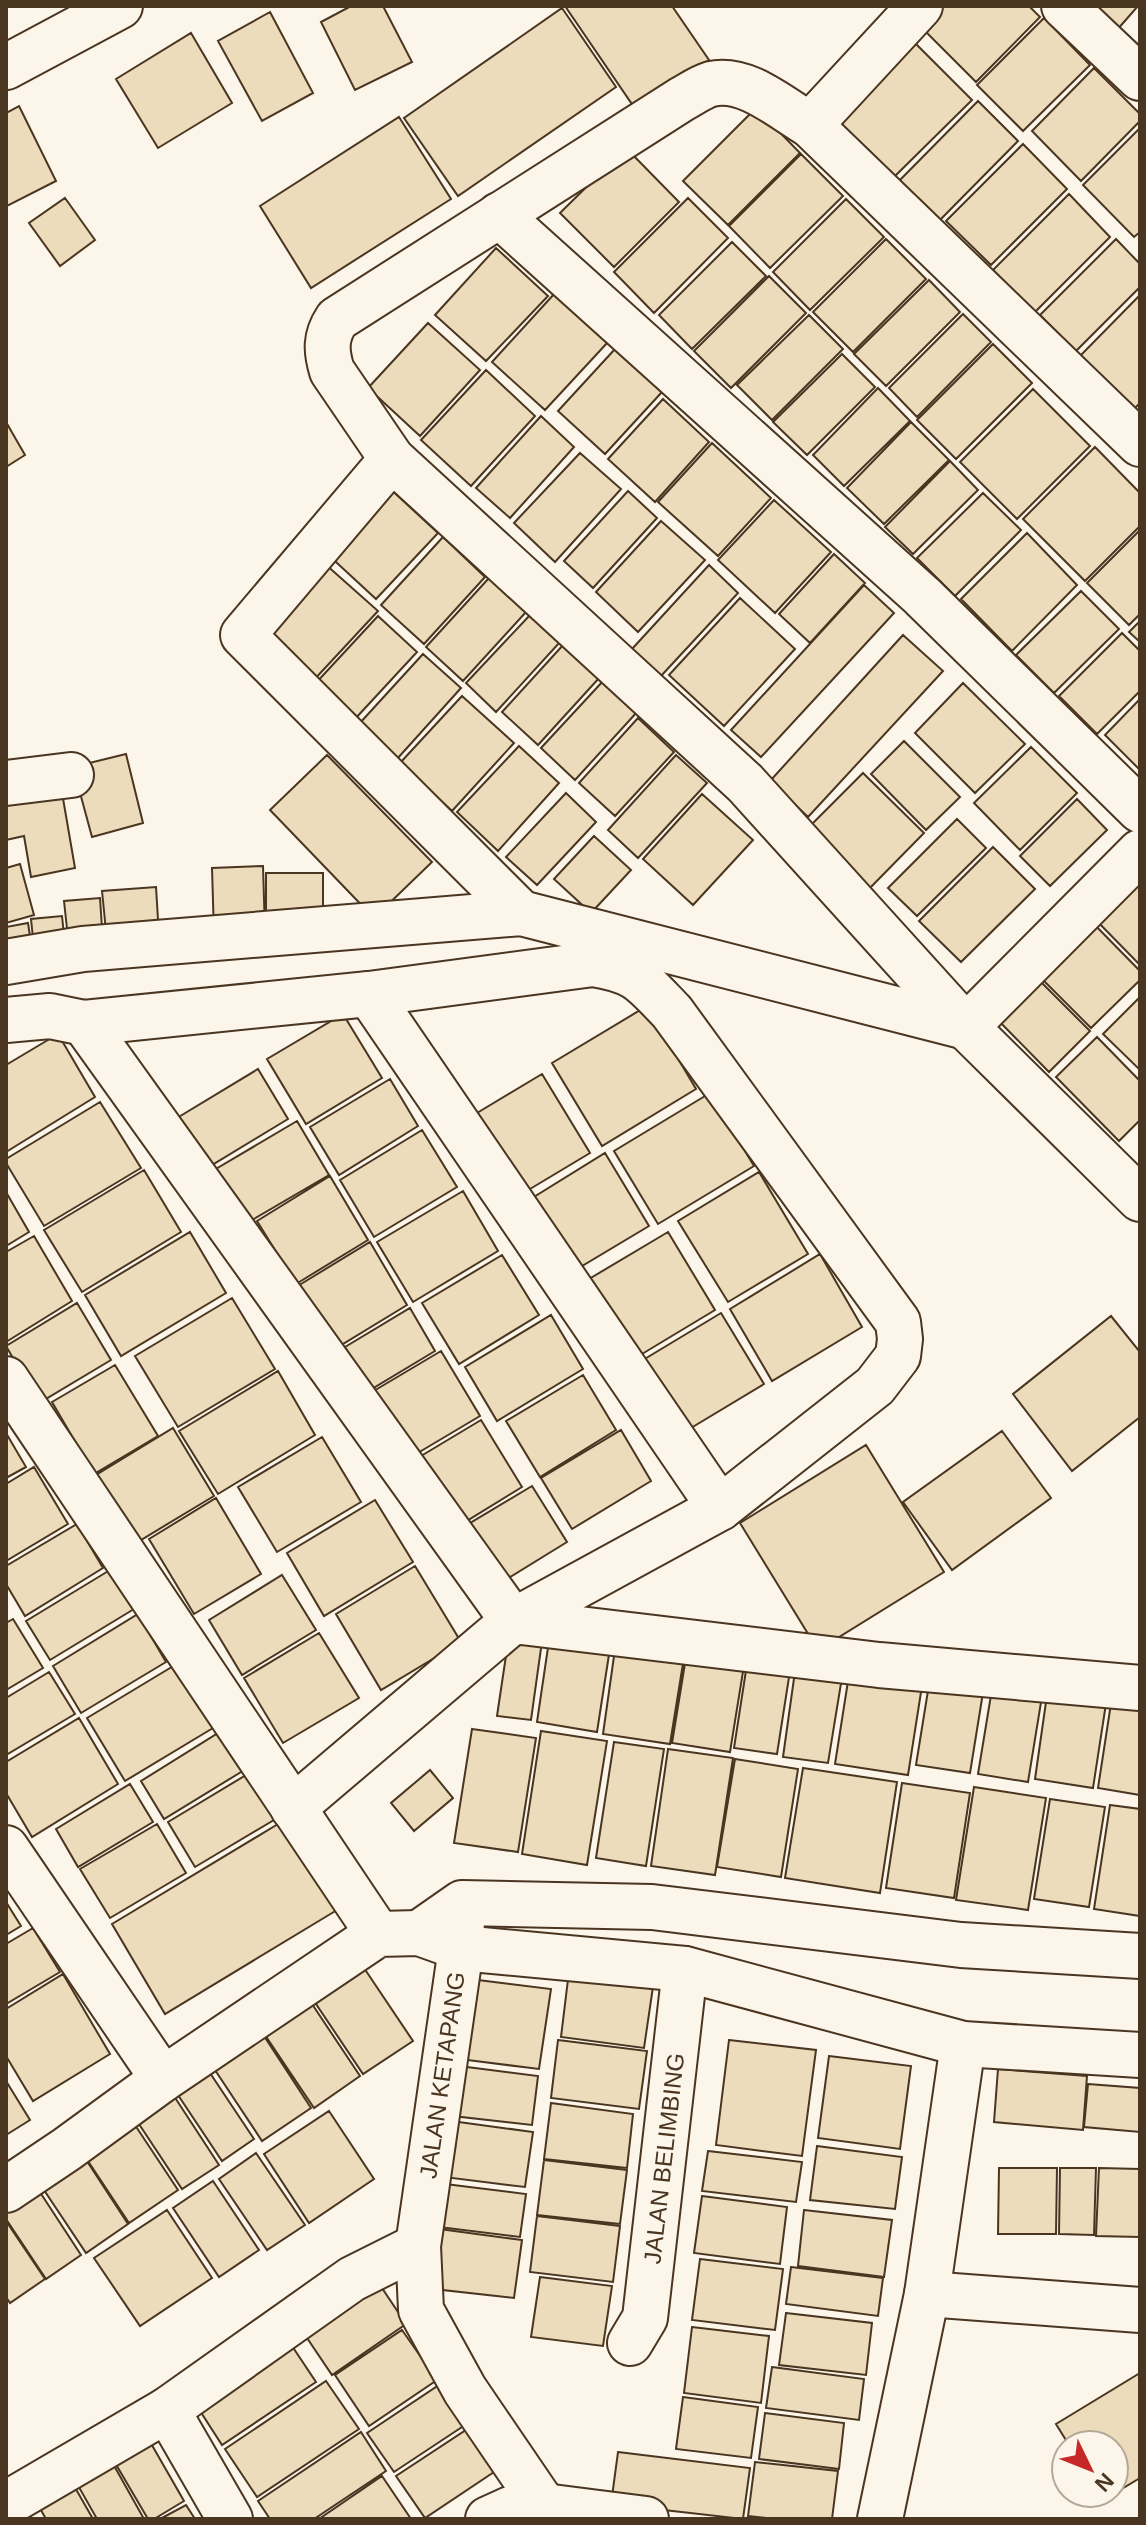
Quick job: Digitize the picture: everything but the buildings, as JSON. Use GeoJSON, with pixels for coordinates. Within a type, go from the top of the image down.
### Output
{"type":"FeatureCollection","features":[{"type":"Feature","properties":{"kind":"street"},"geometry":{"type":"LineString","coordinates":[[6,67],[120,6]]}},
{"type":"Feature","properties":{"kind":"street"},"geometry":{"type":"LineString","coordinates":[[810,125],[920,6]]}},
{"type":"Feature","properties":{"kind":"street"},"geometry":{"type":"LineString","coordinates":[[1064,6],[1138,71]]}},
{"type":"Feature","properties":{"kind":"street"},"geometry":{"type":"LineString","coordinates":[[1140,444],[810,125],[752,90],[728,83],[708,85],[499,215],[337,319],[327,333],[332,371],[392,459],[745,783],[966,1027],[1140,1199]]}},
{"type":"Feature","properties":{"kind":"street"},"geometry":{"type":"LineString","coordinates":[[499,215],[922,596],[1140,810]]}},
{"type":"Feature","properties":{"kind":"street"},"geometry":{"type":"LineString","coordinates":[[392,459],[243,635],[521,913]]}},
{"type":"Feature","properties":{"kind":"street"},"geometry":{"type":"LineString","coordinates":[[6,783],[71,775]]}},
{"type":"Feature","properties":{"kind":"street"},"geometry":{"type":"LineString","coordinates":[[966,1027],[1140,852]]}},
{"type":"Feature","properties":{"kind":"street"},"geometry":{"type":"LineString","coordinates":[[6,962],[83,949],[521,913],[966,1027]]}},
{"type":"Feature","properties":{"kind":"street"},"geometry":{"type":"LineString","coordinates":[[6,1020],[50,1016],[84,1023],[369,994],[593,964],[620,968],[638,978],[672,1012],[898,1322],[898,1356],[875,1386],[720,1508],[513,1621],[293,1808]]}},
{"type":"Feature","properties":{"kind":"street"},"geometry":{"type":"LineString","coordinates":[[369,994],[720,1508]]}},
{"type":"Feature","properties":{"kind":"street"},"geometry":{"type":"LineString","coordinates":[[84,1023],[513,1621],[879,1665],[1140,1688]]}},
{"type":"Feature","properties":{"kind":"street"},"geometry":{"type":"LineString","coordinates":[[6,1379],[293,1808],[398,1933],[461,1948],[685,1969],[963,2044],[1140,2055]]}},
{"type":"Feature","properties":{"kind":"street"},"geometry":{"type":"LineString","coordinates":[[6,1848],[163,2079]]}},
{"type":"Feature","properties":{"kind":"street"},"geometry":{"type":"LineString","coordinates":[[6,2190],[163,2079],[398,1933],[462,1903],[652,1907],[961,1945],[1140,1956]]}},
{"type":"Feature","properties":{"kind":"street","name":"JALAN KETAPANG"},"geometry":{"type":"LineString","coordinates":[[462,1903],[461,1948],[418,2246],[421,2310],[465,2390],[544,2506]]}},
{"type":"Feature","properties":{"kind":"street","name":"JALAN BELIMBING"},"geometry":{"type":"LineString","coordinates":[[630,2343],[645,2318],[685,1969]]}},
{"type":"Feature","properties":{"kind":"street"},"geometry":{"type":"LineString","coordinates":[[880,2519],[927,2294],[963,2044]]}},
{"type":"Feature","properties":{"kind":"street"},"geometry":{"type":"LineString","coordinates":[[6,2504],[167,2410],[352,2279],[418,2246]]}},
{"type":"Feature","properties":{"kind":"street"},"geometry":{"type":"LineString","coordinates":[[927,2294],[1140,2310]]}},
{"type":"Feature","properties":{"kind":"street"},"geometry":{"type":"LineString","coordinates":[[167,2410],[230,2519]]}},
{"type":"Feature","properties":{"kind":"street"},"geometry":{"type":"LineString","coordinates":[[488,2519],[510,2509],[544,2506],[646,2519]]}}]}
